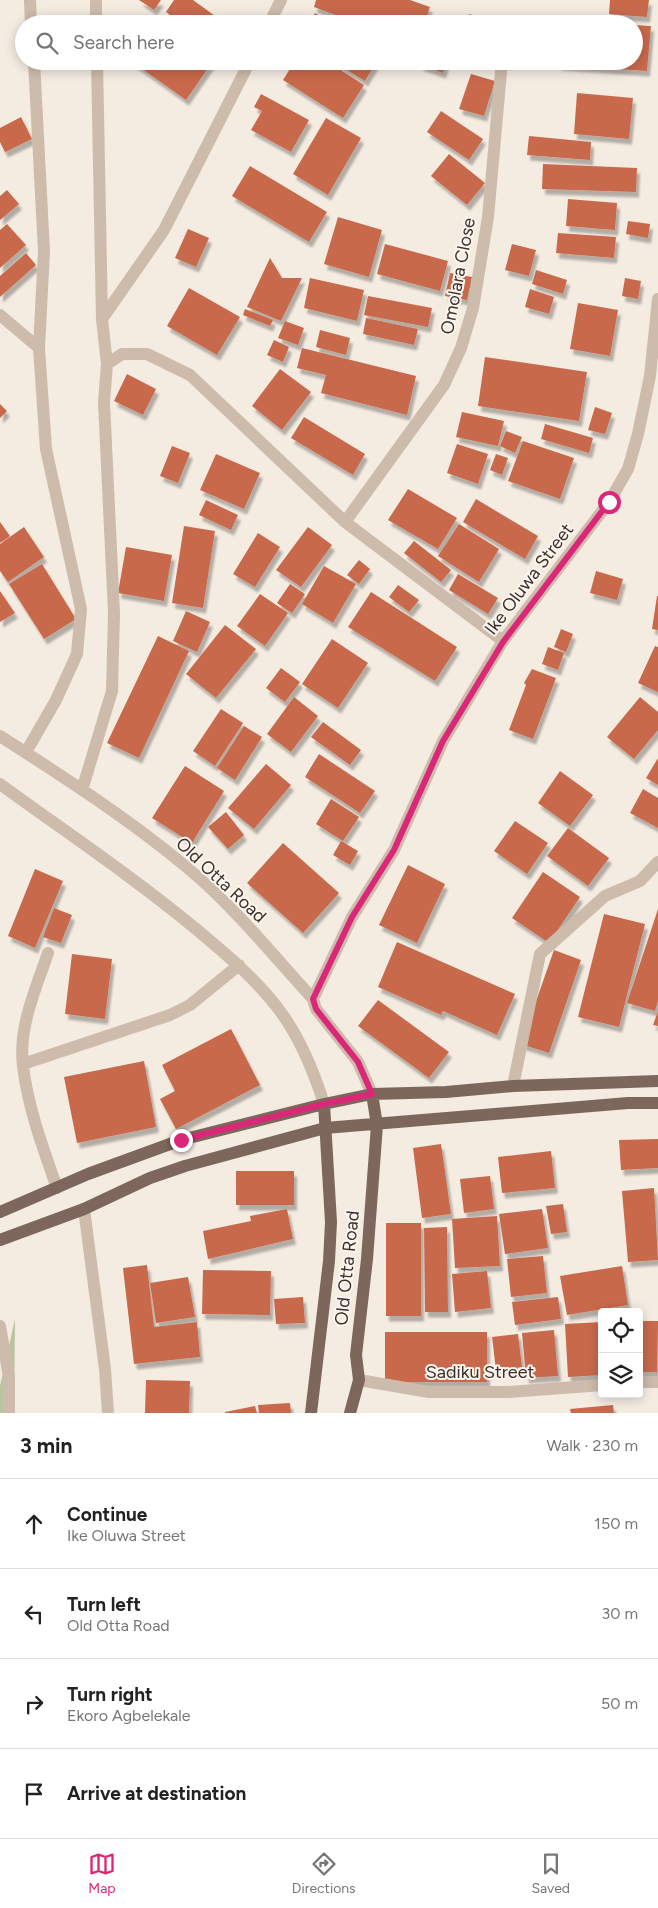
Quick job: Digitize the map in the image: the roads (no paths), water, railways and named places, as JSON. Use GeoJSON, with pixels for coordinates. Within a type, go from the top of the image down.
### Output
{"type":"FeatureCollection","features":[{"type":"Feature","properties":{"kind":"main road"},"geometry":{"type":"LineString","coordinates":[[0,1212],[88,1174],[181,1140],[324,1104],[372,1094],[446,1092],[513,1086],[658,1082]]}},
{"type":"Feature","properties":{"kind":"main road","name":"Old Otta Road"},"geometry":{"type":"LineString","coordinates":[[350,1413],[359,1380],[356,1355],[366,1268],[377,1125],[372,1094]]}},
{"type":"Feature","properties":{"kind":"main road"},"geometry":{"type":"LineString","coordinates":[[1,1240],[84,1209],[150,1178],[185,1166],[325,1128],[628,1103],[658,1103]]}},
{"type":"Feature","properties":{"kind":"main road","name":"Old Otta Road"},"geometry":{"type":"LineString","coordinates":[[310,1413],[329,1261],[331,1222],[324,1104]]}},
{"type":"Feature","properties":{"kind":"street"},"geometry":{"type":"LineString","coordinates":[[30,0],[31,15]]}},
{"type":"Feature","properties":{"kind":"street"},"geometry":{"type":"LineString","coordinates":[[96,0],[96,15]]}},
{"type":"Feature","properties":{"kind":"street"},"geometry":{"type":"LineString","coordinates":[[274,15],[281,0]]}},
{"type":"Feature","properties":{"kind":"street"},"geometry":{"type":"LineString","coordinates":[[26,752],[56,700],[77,654],[82,609],[46,449],[39,348],[44,251],[34,70]]}},
{"type":"Feature","properties":{"kind":"street"},"geometry":{"type":"LineString","coordinates":[[82,790],[112,690],[114,613],[104,402],[107,364],[102,319],[97,70]]}},
{"type":"Feature","properties":{"kind":"street"},"geometry":{"type":"LineString","coordinates":[[102,319],[164,230],[245,70]]}},
{"type":"Feature","properties":{"kind":"street","name":"Omolara Close"},"geometry":{"type":"LineString","coordinates":[[345,522],[444,385],[461,348],[473,308],[488,217],[501,70]]}},
{"type":"Feature","properties":{"kind":"street","name":"Ike Oluwa Street"},"geometry":{"type":"LineString","coordinates":[[313,999],[352,917],[394,850],[443,741],[503,642],[609,502],[628,469],[638,434],[650,376],[658,299]]}},
{"type":"Feature","properties":{"kind":"street"},"geometry":{"type":"LineString","coordinates":[[0,315],[39,348]]}},
{"type":"Feature","properties":{"kind":"street"},"geometry":{"type":"LineString","coordinates":[[107,364],[122,354],[147,354],[190,374],[345,522],[503,642]]}},
{"type":"Feature","properties":{"kind":"street","name":"Old Otta Road"},"geometry":{"type":"LineString","coordinates":[[0,736],[109,808],[184,865],[234,913],[313,999],[316,1009],[358,1062],[372,1094]]}},
{"type":"Feature","properties":{"kind":"street"},"geometry":{"type":"LineString","coordinates":[[0,784],[106,858],[239,965],[280,1010],[315,1074],[324,1104]]}},
{"type":"Feature","properties":{"kind":"street"},"geometry":{"type":"LineString","coordinates":[[513,1086],[540,954],[605,896],[640,881],[658,862]]}},
{"type":"Feature","properties":{"kind":"street"},"geometry":{"type":"LineString","coordinates":[[48,953],[30,1005],[24,1034],[23,1064],[36,1128],[57,1188]]}},
{"type":"Feature","properties":{"kind":"street"},"geometry":{"type":"LineString","coordinates":[[23,1064],[170,1015],[190,1005],[239,965]]}},
{"type":"Feature","properties":{"kind":"street"},"geometry":{"type":"LineString","coordinates":[[84,1209],[104,1359],[108,1413]]}},
{"type":"Feature","properties":{"kind":"street"},"geometry":{"type":"LineString","coordinates":[[0,1326],[9,1377],[9,1413]]}},
{"type":"Feature","properties":{"kind":"street","name":"Sadiku Street"},"geometry":{"type":"LineString","coordinates":[[359,1380],[429,1392],[509,1392],[598,1385]]}},
{"type":"Feature","properties":{"kind":"street"},"geometry":{"type":"LineString","coordinates":[[643,1382],[658,1382]]}}]}
